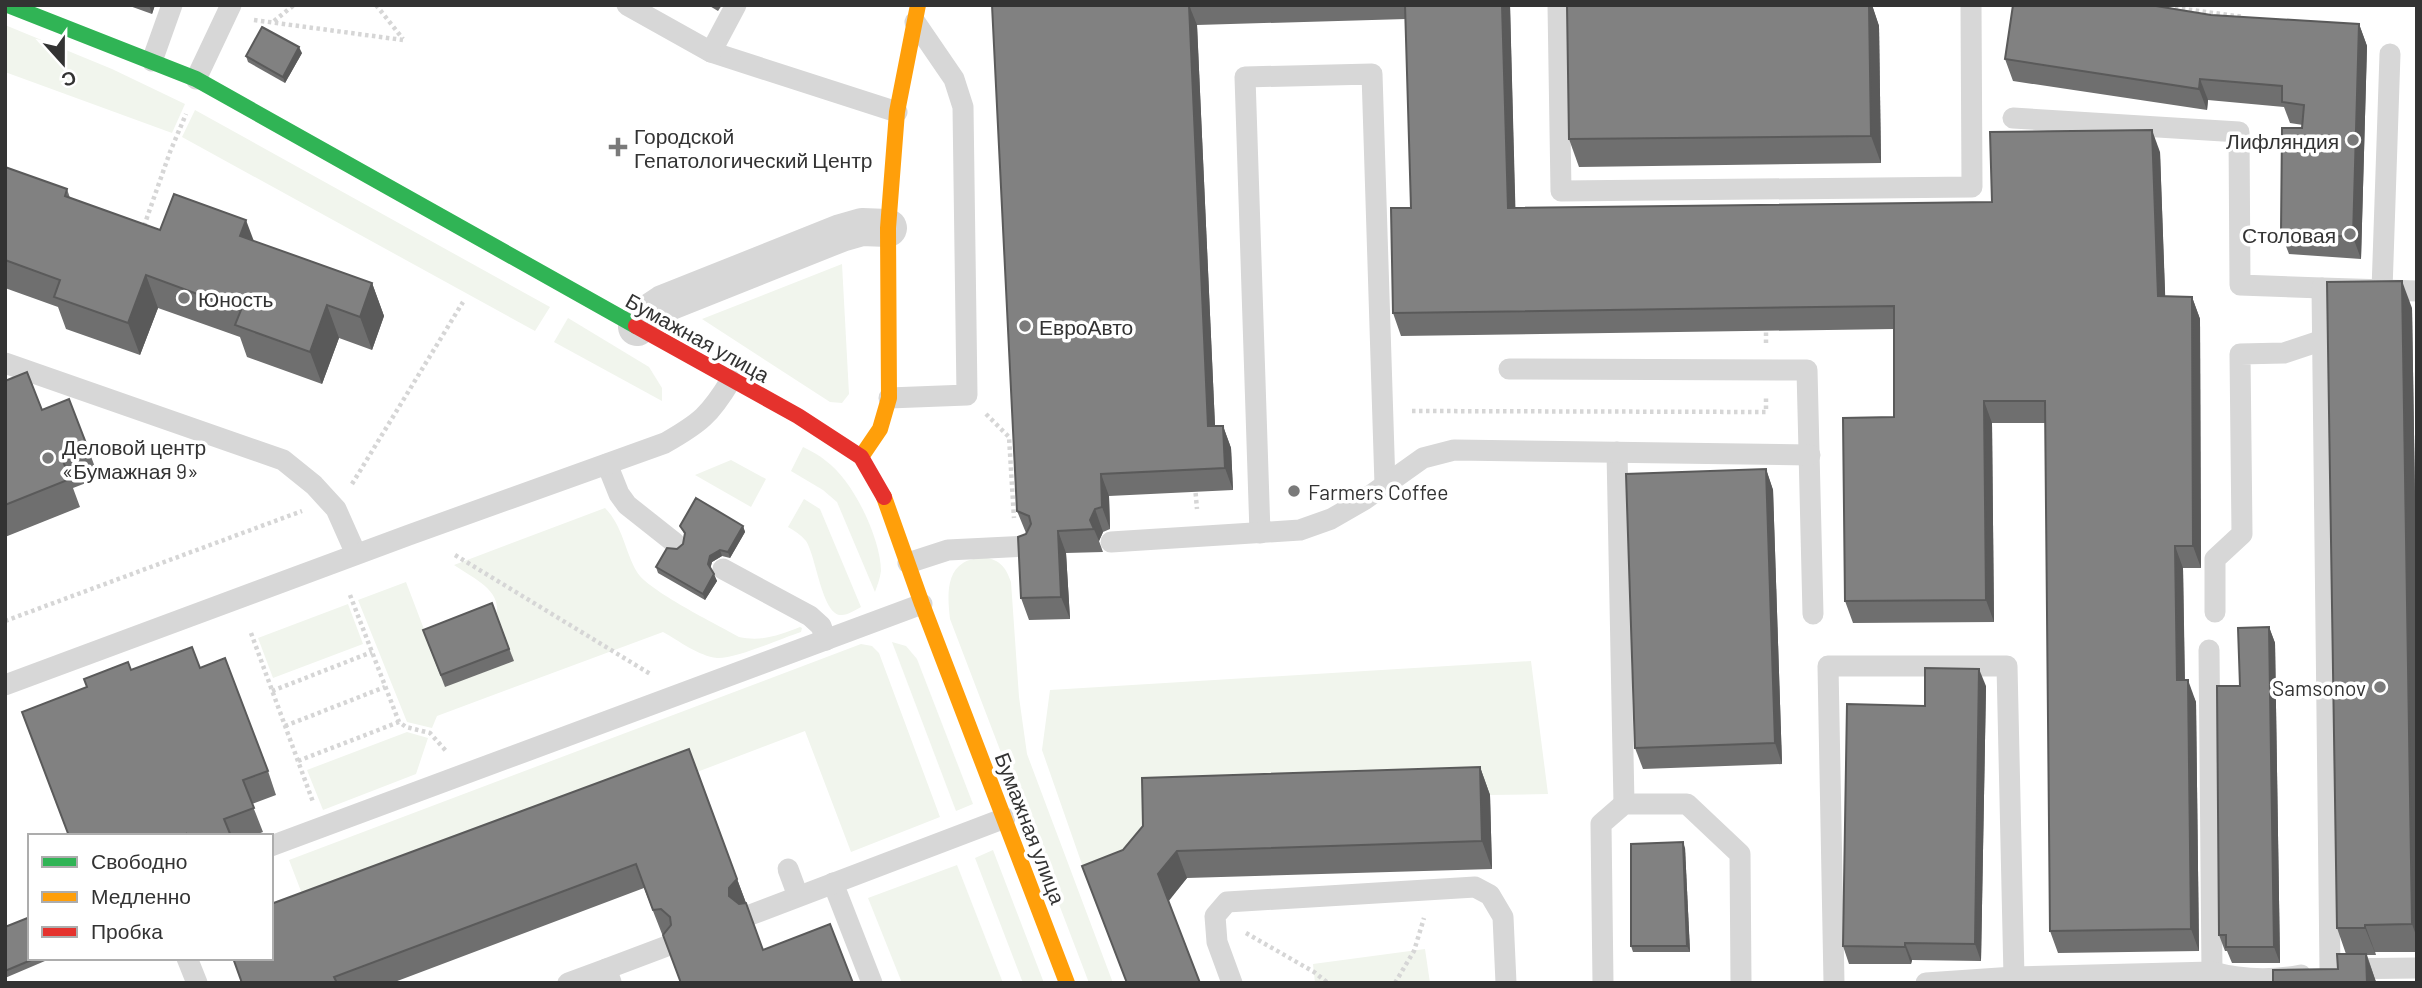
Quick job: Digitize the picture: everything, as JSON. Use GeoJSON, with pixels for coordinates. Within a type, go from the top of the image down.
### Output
{"type":"FeatureCollection","features":[{"type":"Feature","properties":{"kind":"street","name":"Бумажная улица"},"geometry":{"type":"LineString","coordinates":[[8,5],[196,79],[798,416],[861,457],[886,501],[922,604],[1067,983]]}},
{"type":"Feature","properties":{"kind":"street"},"geometry":{"type":"LineString","coordinates":[[861,457],[880,429],[889,398],[888,228],[897,112],[916,14]]}},
{"type":"Feature","properties":{"kind":"street"},"geometry":{"type":"LineString","coordinates":[[637,327],[648,314],[663,304],[828,238],[862,228],[888,228]]}},
{"type":"Feature","properties":{"kind":"lane"},"geometry":{"type":"LineString","coordinates":[[152,61],[172,5]]}},
{"type":"Feature","properties":{"kind":"lane"},"geometry":{"type":"LineString","coordinates":[[627,5],[710,52],[897,112]]}},
{"type":"Feature","properties":{"kind":"lane"},"geometry":{"type":"LineString","coordinates":[[710,52],[736,5]]}},
{"type":"Feature","properties":{"kind":"lane"},"geometry":{"type":"LineString","coordinates":[[1558,5],[1561,191],[1972,187],[1971,5]]}},
{"type":"Feature","properties":{"kind":"lane"},"geometry":{"type":"LineString","coordinates":[[196,79],[228,11]]}},
{"type":"Feature","properties":{"kind":"lane"},"geometry":{"type":"LineString","coordinates":[[889,398],[967,395],[963,107],[954,79],[916,14]]}},
{"type":"Feature","properties":{"kind":"lane"},"geometry":{"type":"LineString","coordinates":[[2382,290],[2390,54]]}},
{"type":"Feature","properties":{"kind":"lane"},"geometry":{"type":"LineString","coordinates":[[1260,533],[1245,77],[1372,74],[1385,485]]}},
{"type":"Feature","properties":{"kind":"lane"},"geometry":{"type":"LineString","coordinates":[[2013,118],[2239,132],[2240,285],[2417,291]]}},
{"type":"Feature","properties":{"kind":"lane"},"geometry":{"type":"LineString","coordinates":[[2322,288],[2330,969]]}},
{"type":"Feature","properties":{"kind":"lane"},"geometry":{"type":"LineString","coordinates":[[2216,612],[2215,559],[2242,534],[2240,354],[2284,353],[2323,340]]}},
{"type":"Feature","properties":{"kind":"lane"},"geometry":{"type":"LineString","coordinates":[[5,363],[283,460],[314,485],[336,509],[356,554]]}},
{"type":"Feature","properties":{"kind":"lane"},"geometry":{"type":"LineString","coordinates":[[1509,369],[1807,370],[1813,614]]}},
{"type":"Feature","properties":{"kind":"lane"},"geometry":{"type":"LineString","coordinates":[[5,685],[356,554],[665,443],[695,426],[716,405],[731,380]]}},
{"type":"Feature","properties":{"kind":"lane"},"geometry":{"type":"LineString","coordinates":[[1111,542],[1300,530],[1331,519],[1423,458],[1454,450],[1810,455]]}},
{"type":"Feature","properties":{"kind":"lane"},"geometry":{"type":"LineString","coordinates":[[1617,452],[1624,804]]}},
{"type":"Feature","properties":{"kind":"lane"},"geometry":{"type":"LineString","coordinates":[[607,464],[619,495],[627,505],[675,543]]}},
{"type":"Feature","properties":{"kind":"lane"},"geometry":{"type":"LineString","coordinates":[[908,563],[948,550],[1020,546]]}},
{"type":"Feature","properties":{"kind":"lane"},"geometry":{"type":"LineString","coordinates":[[723,569],[810,616],[821,626],[826,640]]}},
{"type":"Feature","properties":{"kind":"lane"},"geometry":{"type":"LineString","coordinates":[[273,845],[922,604]]}},
{"type":"Feature","properties":{"kind":"lane"},"geometry":{"type":"LineString","coordinates":[[2210,650],[2212,972]]}},
{"type":"Feature","properties":{"kind":"lane"},"geometry":{"type":"LineString","coordinates":[[1834,983],[1828,666],[2007,666],[2014,977]]}},
{"type":"Feature","properties":{"kind":"lane"},"geometry":{"type":"LineString","coordinates":[[1603,983],[1601,824],[1624,804],[1686,804],[1740,854],[1741,983]]}},
{"type":"Feature","properties":{"kind":"lane"},"geometry":{"type":"LineString","coordinates":[[750,915],[1005,818]]}},
{"type":"Feature","properties":{"kind":"lane"},"geometry":{"type":"LineString","coordinates":[[788,869],[798,896]]}},
{"type":"Feature","properties":{"kind":"lane"},"geometry":{"type":"LineString","coordinates":[[834,883],[872,983]]}},
{"type":"Feature","properties":{"kind":"lane"},"geometry":{"type":"LineString","coordinates":[[1232,983],[1217,942],[1215,916],[1227,902],[1475,887],[1490,895],[1503,917],[1506,983]]}},
{"type":"Feature","properties":{"kind":"lane"},"geometry":{"type":"LineString","coordinates":[[568,983],[609,976],[667,946]]}},
{"type":"Feature","properties":{"kind":"lane"},"geometry":{"type":"LineString","coordinates":[[188,960],[197,983]]}},
{"type":"Feature","properties":{"kind":"lane"},"geometry":{"type":"LineString","coordinates":[[1926,983],[2014,977],[2212,972],[2241,979],[2287,978],[2330,969],[2417,968]]}},
{"type":"Feature","properties":{"kind":"path"},"geometry":{"type":"LineString","coordinates":[[274,21],[294,5]]}},
{"type":"Feature","properties":{"kind":"path"},"geometry":{"type":"LineString","coordinates":[[228,11],[274,21],[403,40],[376,5]]}},
{"type":"Feature","properties":{"kind":"path"},"geometry":{"type":"LineString","coordinates":[[2154,5],[2248,18]]}},
{"type":"Feature","properties":{"kind":"path"},"geometry":{"type":"LineString","coordinates":[[144,226],[170,152],[190,106]]}},
{"type":"Feature","properties":{"kind":"path"},"geometry":{"type":"LineString","coordinates":[[336,509],[463,302]]}},
{"type":"Feature","properties":{"kind":"path"},"geometry":{"type":"LineString","coordinates":[[967,395],[1009,436],[1020,546]]}},
{"type":"Feature","properties":{"kind":"path"},"geometry":{"type":"LineString","coordinates":[[1411,411],[1766,412]]}},
{"type":"Feature","properties":{"kind":"path"},"geometry":{"type":"LineString","coordinates":[[1009,436],[1021,436]]}},
{"type":"Feature","properties":{"kind":"path"},"geometry":{"type":"LineString","coordinates":[[1195,478],[1195,491]]}},
{"type":"Feature","properties":{"kind":"path"},"geometry":{"type":"LineString","coordinates":[[5,621],[309,509]]}},
{"type":"Feature","properties":{"kind":"path"},"geometry":{"type":"LineString","coordinates":[[456,555],[682,693]]}},
{"type":"Feature","properties":{"kind":"path"},"geometry":{"type":"LineString","coordinates":[[350,595],[399,722],[406,727],[430,733]]}},
{"type":"Feature","properties":{"kind":"path"},"geometry":{"type":"LineString","coordinates":[[251,633],[322,826]]}},
{"type":"Feature","properties":{"kind":"path"},"geometry":{"type":"LineString","coordinates":[[272,691],[372,652]]}},
{"type":"Feature","properties":{"kind":"path"},"geometry":{"type":"LineString","coordinates":[[285,726],[385,687]]}},
{"type":"Feature","properties":{"kind":"path"},"geometry":{"type":"LineString","coordinates":[[298,761],[399,722]]}},
{"type":"Feature","properties":{"kind":"path"},"geometry":{"type":"LineString","coordinates":[[1215,916],[1314,972],[1328,983]]}},
{"type":"Feature","properties":{"kind":"path"},"geometry":{"type":"LineString","coordinates":[[1395,983],[1414,951]]}},
{"type":"Feature","properties":{"kind":"shaded area"},"geometry":{"type":"Polygon","coordinates":[[[5,25],[112,69],[185,104],[172,133],[5,72],[5,25]]]}},
{"type":"Feature","properties":{"kind":"shaded area"},"geometry":{"type":"Polygon","coordinates":[[[195,110],[550,307],[535,331],[182,137],[195,110]]]}},
{"type":"Feature","properties":{"kind":"shaded area"},"geometry":{"type":"Polygon","coordinates":[[[842,264],[849,394],[842,403],[830,402],[702,319],[842,264]]]}},
{"type":"Feature","properties":{"kind":"shaded area"},"geometry":{"type":"Polygon","coordinates":[[[568,318],[649,367],[662,388],[662,401],[554,342],[568,318]]]}},
{"type":"Feature","properties":{"kind":"shaded area"},"geometry":{"type":"Polygon","coordinates":[[[803,447],[836,470],[864,511],[880,558],[881,571],[875,592],[837,502],[823,490],[791,471],[803,447]]]}},
{"type":"Feature","properties":{"kind":"shaded area"},"geometry":{"type":"Polygon","coordinates":[[[731,460],[766,479],[751,507],[695,475],[731,460]]]}},
{"type":"Feature","properties":{"kind":"shaded area"},"geometry":{"type":"Polygon","coordinates":[[[804,499],[820,509],[861,607],[848,614],[840,615],[828,605],[810,548],[798,533],[788,527],[804,499]]]}},
{"type":"Feature","properties":{"kind":"shaded area"},"geometry":{"type":"Polygon","coordinates":[[[605,508],[620,531],[637,572],[668,597],[739,637],[763,638],[800,627],[801,632],[747,652],[717,658],[696,651],[663,632],[437,716],[432,728],[407,722],[358,600],[406,582],[446,687],[496,615],[497,606],[495,598],[484,585],[454,565],[605,508]]]}},
{"type":"Feature","properties":{"kind":"shaded area"},"geometry":{"type":"Polygon","coordinates":[[[980,557],[1000,564],[1011,582],[1019,697],[1027,754],[1113,983],[1089,983],[950,619],[949,588],[953,574],[963,563],[980,557]]]}},
{"type":"Feature","properties":{"kind":"shaded area"},"geometry":{"type":"Polygon","coordinates":[[[348,604],[363,644],[273,678],[258,638],[348,604]]]}},
{"type":"Feature","properties":{"kind":"shaded area"},"geometry":{"type":"Polygon","coordinates":[[[892,642],[906,646],[917,659],[973,804],[956,811],[892,642]]]}},
{"type":"Feature","properties":{"kind":"shaded area"},"geometry":{"type":"Polygon","coordinates":[[[861,644],[872,646],[879,653],[940,817],[851,852],[805,731],[309,912],[289,860],[861,644]]]}},
{"type":"Feature","properties":{"kind":"shaded area"},"geometry":{"type":"Polygon","coordinates":[[[1531,661],[1548,794],[1490,795],[1134,877],[1092,893],[1042,750],[1050,690],[1531,661]]]}},
{"type":"Feature","properties":{"kind":"shaded area"},"geometry":{"type":"Polygon","coordinates":[[[407,732],[428,738],[416,774],[323,810],[307,770],[407,732]]]}},
{"type":"Feature","properties":{"kind":"shaded area"},"geometry":{"type":"Polygon","coordinates":[[[993,850],[1044,983],[1023,983],[975,858],[993,850]]]}},
{"type":"Feature","properties":{"kind":"shaded area"},"geometry":{"type":"Polygon","coordinates":[[[957,865],[1003,983],[902,983],[868,898],[957,865]]]}},
{"type":"Feature","properties":{"kind":"shaded area"},"geometry":{"type":"Polygon","coordinates":[[[1425,949],[1430,983],[1315,983],[1313,964],[1425,949]]]}},
{"type":"Feature","properties":{"kind":"building"},"geometry":{"type":"Polygon","coordinates":[[[992,5],[1189,5],[1208,426],[1223,426],[1225,468],[1101,474],[1102,507],[1095,509],[1090,520],[1094,529],[1058,531],[1061,597],[1021,598],[1018,537],[1026,534],[1031,524],[1029,516],[1017,511],[992,5]]]}},
{"type":"Feature","properties":{"kind":"building"},"geometry":{"type":"Polygon","coordinates":[[[1405,5],[1502,5],[1508,208],[1992,202],[1990,132],[2152,130],[2158,296],[2192,297],[2193,546],[2175,546],[2177,680],[2188,680],[2191,929],[2050,931],[2045,401],[1984,401],[1986,600],[1845,601],[1843,418],[1894,417],[1894,306],[1393,313],[1391,208],[1411,208],[1405,5]]]}},
{"type":"Feature","properties":{"kind":"building"},"geometry":{"type":"Polygon","coordinates":[[[1567,5],[1869,5],[1871,136],[1569,139],[1567,5]]]}},
{"type":"Feature","properties":{"kind":"building"},"geometry":{"type":"Polygon","coordinates":[[[2013,5],[2150,5],[2211,15],[2359,24],[2353,237],[2281,233],[2282,128],[2302,128],[2304,105],[2282,102],[2282,86],[2200,79],[2199,89],[2005,59],[2013,5]]]}},
{"type":"Feature","properties":{"kind":"building"},"geometry":{"type":"Polygon","coordinates":[[[262,27],[299,47],[283,77],[246,56],[262,27]]]}},
{"type":"Feature","properties":{"kind":"building","name":"Юность"},"geometry":{"type":"Polygon","coordinates":[[[5,167],[67,189],[65,196],[160,230],[174,194],[246,220],[240,236],[372,283],[360,317],[327,305],[310,352],[235,325],[241,310],[146,275],[128,323],[54,297],[60,280],[5,260],[5,167]]]}},
{"type":"Feature","properties":{"kind":"building"},"geometry":{"type":"Polygon","coordinates":[[[2402,281],[2412,924],[2337,928],[2327,282],[2402,281]]]}},
{"type":"Feature","properties":{"kind":"building","name":"Деловой центр «Бумажная 9»"},"geometry":{"type":"Polygon","coordinates":[[[27,372],[42,410],[69,399],[89,451],[63,461],[70,479],[5,505],[5,381],[27,372]]]}},
{"type":"Feature","properties":{"kind":"building"},"geometry":{"type":"Polygon","coordinates":[[[1766,469],[1775,743],[1635,748],[1626,474],[1766,469]]]}},
{"type":"Feature","properties":{"kind":"building"},"geometry":{"type":"Polygon","coordinates":[[[696,498],[743,526],[728,552],[720,550],[710,556],[708,564],[714,574],[703,594],[656,567],[667,548],[677,549],[683,544],[685,533],[680,526],[696,498]]]}},
{"type":"Feature","properties":{"kind":"building"},"geometry":{"type":"Polygon","coordinates":[[[492,603],[509,649],[441,675],[423,630],[492,603]]]}},
{"type":"Feature","properties":{"kind":"building"},"geometry":{"type":"Polygon","coordinates":[[[2269,627],[2274,947],[2226,947],[2226,935],[2219,935],[2217,686],[2240,686],[2238,628],[2269,627]]]}},
{"type":"Feature","properties":{"kind":"building"},"geometry":{"type":"Polygon","coordinates":[[[192,647],[200,668],[225,658],[268,771],[243,780],[254,808],[224,819],[230,834],[68,834],[22,712],[87,687],[84,679],[128,662],[131,670],[192,647]]]}},
{"type":"Feature","properties":{"kind":"building"},"geometry":{"type":"Polygon","coordinates":[[[1925,668],[1979,669],[1975,944],[1843,946],[1847,704],[1925,706],[1925,668]]]}},
{"type":"Feature","properties":{"kind":"building"},"geometry":{"type":"Polygon","coordinates":[[[689,749],[737,879],[729,888],[729,896],[739,904],[746,903],[763,950],[830,924],[853,983],[681,983],[663,935],[671,925],[670,917],[661,909],[653,910],[636,864],[334,977],[337,983],[242,983],[234,960],[273,960],[273,903],[689,749]]]}},
{"type":"Feature","properties":{"kind":"building"},"geometry":{"type":"Polygon","coordinates":[[[1480,767],[1482,841],[1177,851],[1158,874],[1200,983],[1127,983],[1082,866],[1123,850],[1143,826],[1142,778],[1480,767]]]}},
{"type":"Feature","properties":{"kind":"building"},"geometry":{"type":"Polygon","coordinates":[[[1683,842],[1687,946],[1631,946],[1631,844],[1683,842]]]}},
{"type":"Feature","properties":{"kind":"building"},"geometry":{"type":"Polygon","coordinates":[[[28,918],[28,960],[31,960],[5,971],[5,927],[28,918]]]}},
{"type":"Feature","properties":{"kind":"building"},"geometry":{"type":"Polygon","coordinates":[[[2337,954],[2366,954],[2367,983],[2273,983],[2273,970],[2338,969],[2337,954]]]}},
{"type":"Feature","properties":{"kind":"traffic: fast"},"geometry":{"type":"LineString","coordinates":[[8,5],[196,79],[636,326]]}},
{"type":"Feature","properties":{"kind":"traffic: slow"},"geometry":{"type":"LineString","coordinates":[[861,457],[880,429],[889,398],[888,228],[897,112],[918,5]]}},
{"type":"Feature","properties":{"kind":"traffic: slow"},"geometry":{"type":"LineString","coordinates":[[884,497],[922,604],[1067,983]]}},
{"type":"Feature","properties":{"kind":"traffic: jam"},"geometry":{"type":"LineString","coordinates":[[636,326],[798,416],[861,457],[884,497]]}},
{"type":"Feature","properties":{"kind":"place","name":"Лифляндия"},"geometry":{"type":"Point","coordinates":[2353,140]}},
{"type":"Feature","properties":{"kind":"place","name":"Городской Гепатологический Центр"},"geometry":{"type":"Point","coordinates":[618,147]}},
{"type":"Feature","properties":{"kind":"place","name":"Столовая"},"geometry":{"type":"Point","coordinates":[2350,234]}},
{"type":"Feature","properties":{"kind":"place","name":"Юность"},"geometry":{"type":"Point","coordinates":[184,298]}},
{"type":"Feature","properties":{"kind":"place","name":"ЕвроАвто"},"geometry":{"type":"Point","coordinates":[1025,326]}},
{"type":"Feature","properties":{"kind":"place","name":"Деловой центр «Бумажная 9»"},"geometry":{"type":"Point","coordinates":[48,458]}},
{"type":"Feature","properties":{"kind":"place","name":"Farmers Coffee"},"geometry":{"type":"Point","coordinates":[1294,491]}},
{"type":"Feature","properties":{"kind":"place","name":"Samsonov"},"geometry":{"type":"Point","coordinates":[2380,687]}}]}
